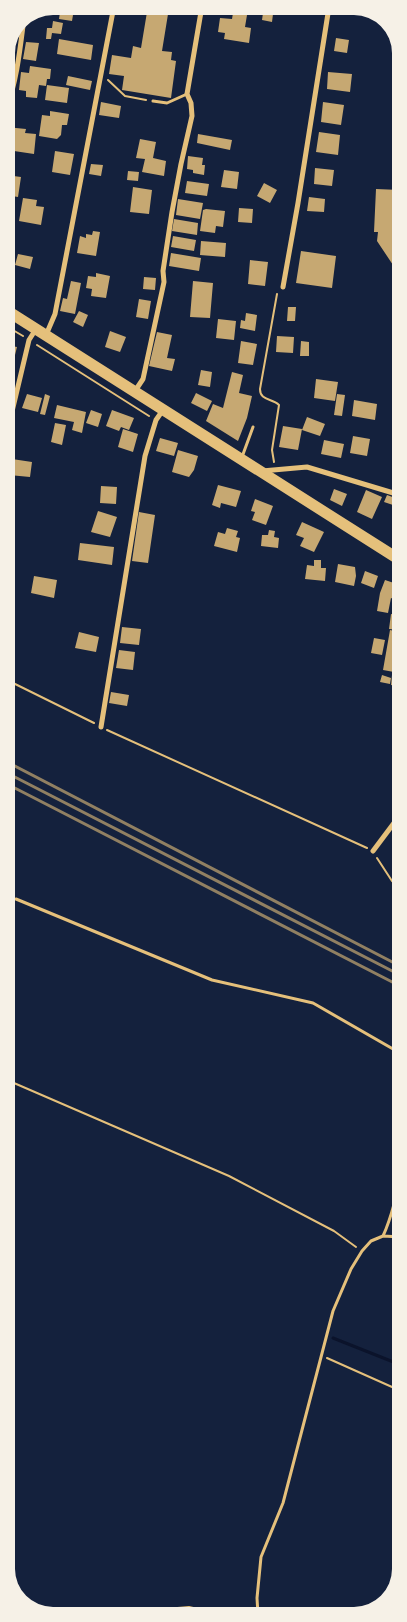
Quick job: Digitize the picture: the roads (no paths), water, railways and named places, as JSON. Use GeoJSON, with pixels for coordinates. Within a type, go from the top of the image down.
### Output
{"type":"FeatureCollection","features":[{"type":"Feature","properties":{"kind":"main road"},"geometry":{"type":"LineString","coordinates":[[15,316],[392,555]]}},
{"type":"Feature","properties":{"kind":"street"},"geometry":{"type":"LineString","coordinates":[[15,399],[29,340],[41,332],[55,314],[112,15]]}},
{"type":"Feature","properties":{"kind":"street"},"geometry":{"type":"LineString","coordinates":[[135,391],[143,379],[164,282],[163,271],[172,212],[192,116],[191,103],[187,94],[200,15]]}},
{"type":"Feature","properties":{"kind":"street"},"geometry":{"type":"LineString","coordinates":[[283,288],[328,15]]}},
{"type":"Feature","properties":{"kind":"street"},"geometry":{"type":"LineString","coordinates":[[15,73],[22,30]]}},
{"type":"Feature","properties":{"kind":"street"},"geometry":{"type":"LineString","coordinates":[[102,727],[145,456],[156,420],[163,409]]}},
{"type":"Feature","properties":{"kind":"street"},"geometry":{"type":"LineString","coordinates":[[260,471],[307,467],[392,493]]}},
{"type":"Feature","properties":{"kind":"street"},"geometry":{"type":"LineString","coordinates":[[373,851],[392,825]]}},
{"type":"Feature","properties":{"kind":"lane"},"geometry":{"type":"LineString","coordinates":[[153,101],[167,103],[187,94]]}},
{"type":"Feature","properties":{"kind":"lane"},"geometry":{"type":"LineString","coordinates":[[241,459],[253,427]]}},
{"type":"Feature","properties":{"kind":"lane"},"geometry":{"type":"LineString","coordinates":[[15,898],[212,980],[313,1003],[392,1048]]}},
{"type":"Feature","properties":{"kind":"lane"},"geometry":{"type":"LineString","coordinates":[[383,1236],[392,1212]]}},
{"type":"Feature","properties":{"kind":"lane"},"geometry":{"type":"LineString","coordinates":[[258,1607],[261,1557],[283,1503],[333,1311],[351,1269],[362,1251],[371,1241],[383,1236],[392,1236]]}},
{"type":"Feature","properties":{"kind":"waterway"},"geometry":{"type":"LineString","coordinates":[[333,1338],[392,1361]]}},
{"type":"Feature","properties":{"kind":"railway"},"geometry":{"type":"LineString","coordinates":[[15,766],[392,962]]}},
{"type":"Feature","properties":{"kind":"railway"},"geometry":{"type":"LineString","coordinates":[[15,777],[392,971]]}},
{"type":"Feature","properties":{"kind":"railway"},"geometry":{"type":"LineString","coordinates":[[15,788],[392,982]]}}]}
